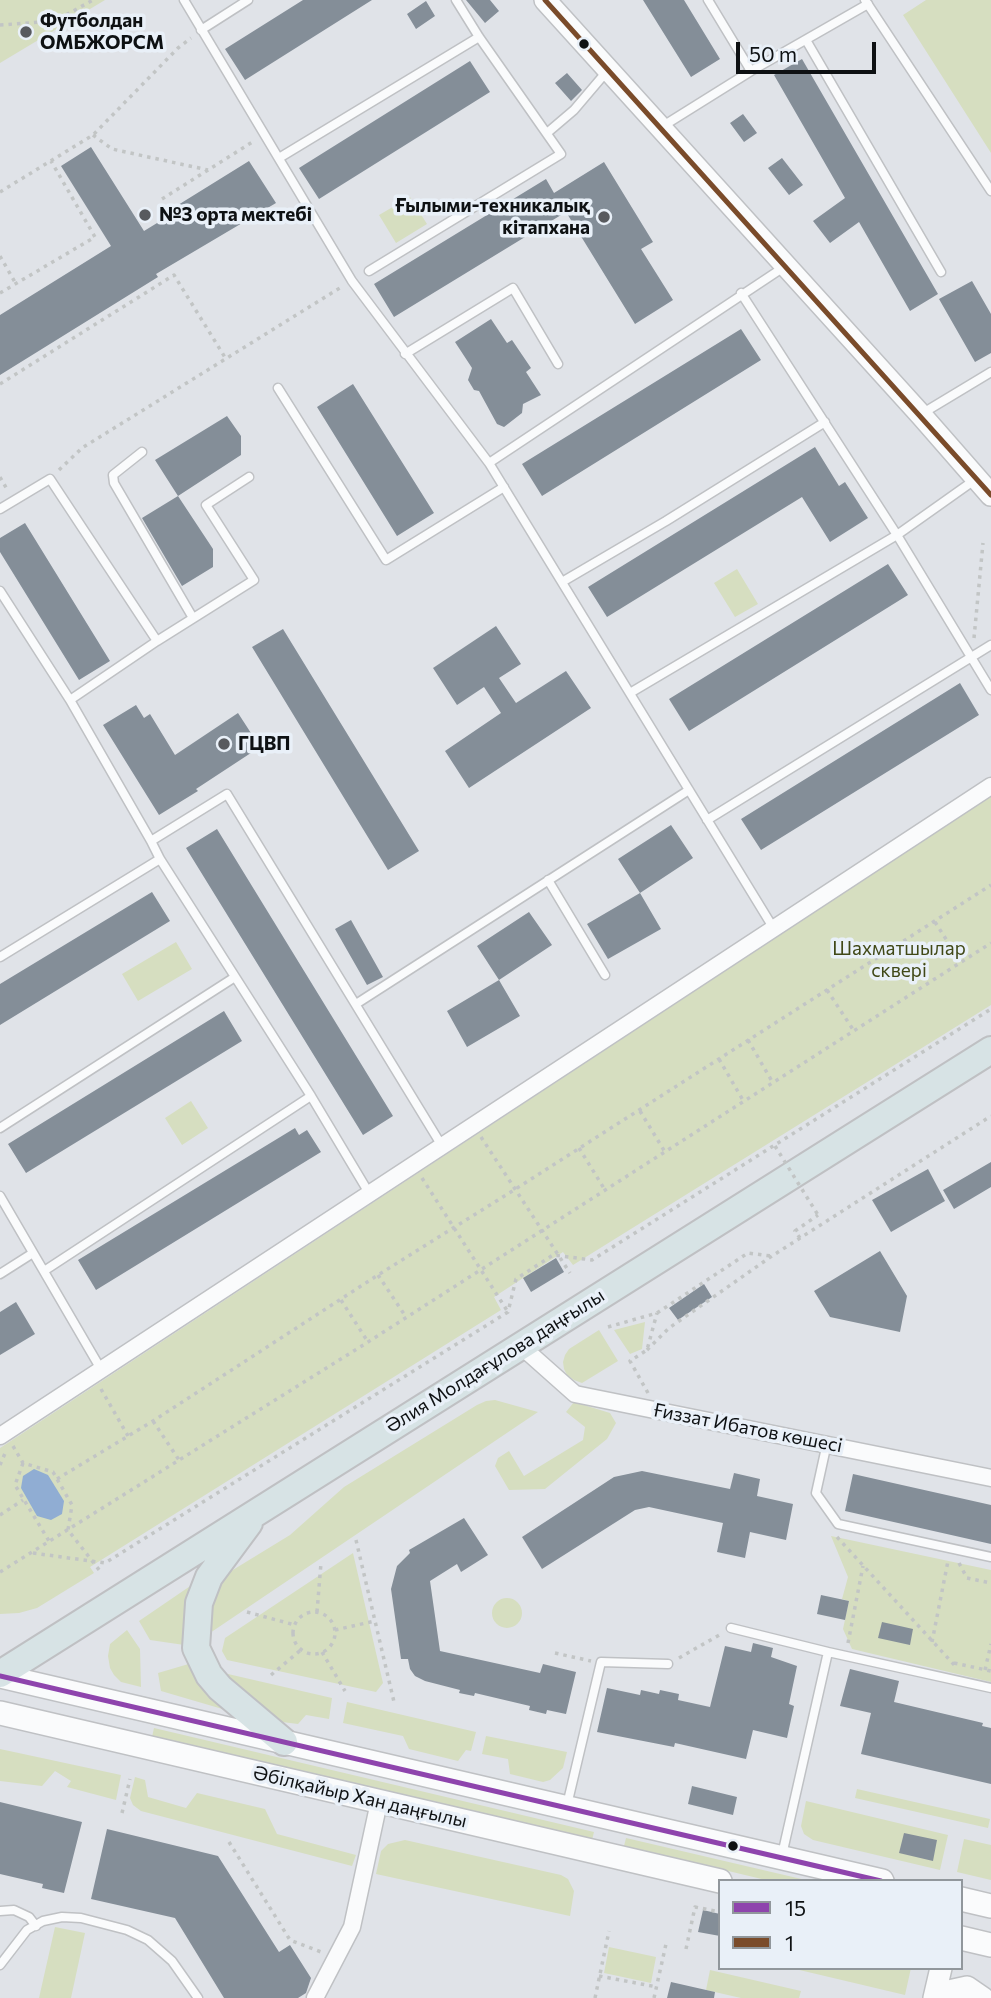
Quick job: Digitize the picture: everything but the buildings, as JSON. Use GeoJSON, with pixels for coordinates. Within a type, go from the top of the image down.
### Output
{"type":"FeatureCollection","features":[{"type":"Feature","properties":{"kind":"main road","name":"Әлия Молдағұлова даңғылы"},"geometry":{"type":"LineString","coordinates":[[0,1675],[991,1050]]}},
{"type":"Feature","properties":{"kind":"main road"},"geometry":{"type":"LineString","coordinates":[[260,1509],[209,1577],[199,1602],[197,1648],[209,1675],[220,1688],[284,1742]]}},
{"type":"Feature","properties":{"kind":"main road","name":"Әбілқайыр Хан даңғылы"},"geometry":{"type":"LineString","coordinates":[[0,1675],[874,1879]]}},
{"type":"Feature","properties":{"kind":"main road","name":"Әбілқайыр Хан даңғылы"},"geometry":{"type":"LineString","coordinates":[[0,1713],[718,1881]]}},
{"type":"Feature","properties":{"kind":"main road"},"geometry":{"type":"LineString","coordinates":[[596,1852],[607,1816]]}},
{"type":"Feature","properties":{"kind":"main road"},"geometry":{"type":"LineString","coordinates":[[963,1899],[991,1906]]}},
{"type":"Feature","properties":{"kind":"main road"},"geometry":{"type":"LineString","coordinates":[[963,1938],[991,1945]]}},
{"type":"Feature","properties":{"kind":"street"},"geometry":{"type":"LineString","coordinates":[[545,0],[991,495]]}},
{"type":"Feature","properties":{"kind":"street"},"geometry":{"type":"LineString","coordinates":[[2,1435],[991,786]]}},
{"type":"Feature","properties":{"kind":"street","name":"Ғиззат Ибатов көшесі"},"geometry":{"type":"LineString","coordinates":[[521,1346],[575,1394],[991,1478]]}},
{"type":"Feature","properties":{"kind":"street"},"geometry":{"type":"LineString","coordinates":[[315,1998],[352,1927],[379,1802]]}},
{"type":"Feature","properties":{"kind":"street"},"geometry":{"type":"LineString","coordinates":[[940,1970],[934,1996],[967,1987],[983,1998]]}},
{"type":"Feature","properties":{"kind":"lane"},"geometry":{"type":"LineString","coordinates":[[184,0],[352,281],[489,463],[774,929]]}},
{"type":"Feature","properties":{"kind":"lane"},"geometry":{"type":"LineString","coordinates":[[201,30],[248,0]]}},
{"type":"Feature","properties":{"kind":"lane"},"geometry":{"type":"LineString","coordinates":[[369,271],[561,155],[456,0]]}},
{"type":"Feature","properties":{"kind":"lane"},"geometry":{"type":"LineString","coordinates":[[708,0],[751,71]]}},
{"type":"Feature","properties":{"kind":"lane"},"geometry":{"type":"LineString","coordinates":[[661,127],[867,2],[991,191]]}},
{"type":"Feature","properties":{"kind":"lane"},"geometry":{"type":"LineString","coordinates":[[279,158],[479,37]]}},
{"type":"Feature","properties":{"kind":"lane"},"geometry":{"type":"LineString","coordinates":[[806,40],[941,272]]}},
{"type":"Feature","properties":{"kind":"lane"},"geometry":{"type":"LineString","coordinates":[[547,132],[573,110],[608,70]]}},
{"type":"Feature","properties":{"kind":"lane"},"geometry":{"type":"LineString","coordinates":[[489,463],[785,266]]}},
{"type":"Feature","properties":{"kind":"lane"},"geometry":{"type":"LineString","coordinates":[[405,354],[513,288],[558,364]]}},
{"type":"Feature","properties":{"kind":"lane"},"geometry":{"type":"LineString","coordinates":[[741,293],[897,535],[991,690]]}},
{"type":"Feature","properties":{"kind":"lane"},"geometry":{"type":"LineString","coordinates":[[921,415],[991,372]]}},
{"type":"Feature","properties":{"kind":"lane"},"geometry":{"type":"LineString","coordinates":[[278,388],[386,560],[504,487]]}},
{"type":"Feature","properties":{"kind":"lane"},"geometry":{"type":"LineString","coordinates":[[562,582],[825,422]]}},
{"type":"Feature","properties":{"kind":"lane"},"geometry":{"type":"LineString","coordinates":[[142,452],[113,475],[114,483],[193,618]]}},
{"type":"Feature","properties":{"kind":"lane"},"geometry":{"type":"LineString","coordinates":[[70,700],[254,580],[206,505],[249,477]]}},
{"type":"Feature","properties":{"kind":"lane"},"geometry":{"type":"LineString","coordinates":[[0,509],[50,479],[157,641]]}},
{"type":"Feature","properties":{"kind":"lane"},"geometry":{"type":"LineString","coordinates":[[629,693],[897,535],[976,479]]}},
{"type":"Feature","properties":{"kind":"lane"},"geometry":{"type":"LineString","coordinates":[[0,591],[70,700],[159,859],[311,1096],[369,1193]]}},
{"type":"Feature","properties":{"kind":"lane"},"geometry":{"type":"LineString","coordinates":[[708,820],[991,645]]}},
{"type":"Feature","properties":{"kind":"lane"},"geometry":{"type":"LineString","coordinates":[[356,1004],[689,790]]}},
{"type":"Feature","properties":{"kind":"lane"},"geometry":{"type":"LineString","coordinates":[[151,841],[227,794],[442,1146]]}},
{"type":"Feature","properties":{"kind":"lane"},"geometry":{"type":"LineString","coordinates":[[0,957],[159,859]]}},
{"type":"Feature","properties":{"kind":"lane"},"geometry":{"type":"LineString","coordinates":[[548,880],[605,975]]}},
{"type":"Feature","properties":{"kind":"lane"},"geometry":{"type":"LineString","coordinates":[[0,1128],[235,977]]}},
{"type":"Feature","properties":{"kind":"lane"},"geometry":{"type":"LineString","coordinates":[[44,1271],[311,1096]]}},
{"type":"Feature","properties":{"kind":"lane"},"geometry":{"type":"LineString","coordinates":[[0,1196],[44,1271],[98,1374]]}},
{"type":"Feature","properties":{"kind":"lane"},"geometry":{"type":"LineString","coordinates":[[0,1274],[33,1253]]}},
{"type":"Feature","properties":{"kind":"lane"},"geometry":{"type":"LineString","coordinates":[[827,1443],[816,1493],[838,1524],[991,1558]]}},
{"type":"Feature","properties":{"kind":"lane"},"geometry":{"type":"LineString","coordinates":[[731,1628],[991,1688]]}},
{"type":"Feature","properties":{"kind":"lane"},"geometry":{"type":"LineString","coordinates":[[781,1857],[828,1652]]}},
{"type":"Feature","properties":{"kind":"lane"},"geometry":{"type":"LineString","coordinates":[[566,1808],[601,1662],[668,1664]]}},
{"type":"Feature","properties":{"kind":"lane"},"geometry":{"type":"LineString","coordinates":[[0,1911],[14,1910],[29,1917],[36,1926]]}},
{"type":"Feature","properties":{"kind":"lane"},"geometry":{"type":"LineString","coordinates":[[0,1965],[27,1930],[62,1917],[81,1918],[127,1930],[148,1940],[172,1961],[198,1998]]}},
{"type":"Feature","properties":{"kind":"path"},"geometry":{"type":"LineString","coordinates":[[0,25],[55,21],[93,0]]}},
{"type":"Feature","properties":{"kind":"path"},"geometry":{"type":"LineString","coordinates":[[0,192],[93,135],[178,48],[201,30]]}},
{"type":"Feature","properties":{"kind":"path"},"geometry":{"type":"LineString","coordinates":[[162,199],[264,133]]}},
{"type":"Feature","properties":{"kind":"path"},"geometry":{"type":"LineString","coordinates":[[93,135],[112,149],[208,170]]}},
{"type":"Feature","properties":{"kind":"path"},"geometry":{"type":"LineString","coordinates":[[0,293],[96,237],[51,161]]}},
{"type":"Feature","properties":{"kind":"path"},"geometry":{"type":"LineString","coordinates":[[0,256],[16,284]]}},
{"type":"Feature","properties":{"kind":"path"},"geometry":{"type":"LineString","coordinates":[[0,384],[174,275],[226,359]]}},
{"type":"Feature","properties":{"kind":"path"},"geometry":{"type":"LineString","coordinates":[[50,479],[82,447],[352,281]]}},
{"type":"Feature","properties":{"kind":"path"},"geometry":{"type":"LineString","coordinates":[[972,657],[983,543]]}},
{"type":"Feature","properties":{"kind":"path"},"geometry":{"type":"LineString","coordinates":[[57,1479],[153,1421],[991,886]]}},
{"type":"Feature","properties":{"kind":"path"},"geometry":{"type":"LineString","coordinates":[[935,922],[961,962]]}},
{"type":"Feature","properties":{"kind":"path"},"geometry":{"type":"LineString","coordinates":[[0,1572],[368,1342],[991,943]]}},
{"type":"Feature","properties":{"kind":"path"},"geometry":{"type":"LineString","coordinates":[[827,990],[855,1031]]}},
{"type":"Feature","properties":{"kind":"path"},"geometry":{"type":"LineString","coordinates":[[31,1552],[105,1563],[508,1312],[516,1279],[553,1255],[592,1260],[991,1009]]}},
{"type":"Feature","properties":{"kind":"path"},"geometry":{"type":"LineString","coordinates":[[748,1040],[773,1083]]}},
{"type":"Feature","properties":{"kind":"path"},"geometry":{"type":"LineString","coordinates":[[719,1059],[744,1101]]}},
{"type":"Feature","properties":{"kind":"path"},"geometry":{"type":"LineString","coordinates":[[639,1111],[665,1152]]}},
{"type":"Feature","properties":{"kind":"path"},"geometry":{"type":"LineString","coordinates":[[658,1411],[630,1361],[647,1350],[669,1328],[772,1256],[991,1116]]}},
{"type":"Feature","properties":{"kind":"path"},"geometry":{"type":"LineString","coordinates":[[473,1125],[570,1273]]}},
{"type":"Feature","properties":{"kind":"path"},"geometry":{"type":"LineString","coordinates":[[749,1160],[750,1162],[775,1146],[818,1214],[795,1231],[800,1238]]}},
{"type":"Feature","properties":{"kind":"path"},"geometry":{"type":"LineString","coordinates":[[579,1148],[605,1190]]}},
{"type":"Feature","properties":{"kind":"path"},"geometry":{"type":"LineString","coordinates":[[418,1173],[508,1312]]}},
{"type":"Feature","properties":{"kind":"path"},"geometry":{"type":"LineString","coordinates":[[608,1328],[657,1312],[748,1253],[772,1256]]}},
{"type":"Feature","properties":{"kind":"path"},"geometry":{"type":"LineString","coordinates":[[378,1275],[406,1317]]}},
{"type":"Feature","properties":{"kind":"path"},"geometry":{"type":"LineString","coordinates":[[341,1300],[368,1342]]}},
{"type":"Feature","properties":{"kind":"path"},"geometry":{"type":"LineString","coordinates":[[647,1350],[657,1312]]}},
{"type":"Feature","properties":{"kind":"path"},"geometry":{"type":"LineString","coordinates":[[98,1374],[128,1436]]}},
{"type":"Feature","properties":{"kind":"path"},"geometry":{"type":"LineString","coordinates":[[153,1421],[179,1461]]}},
{"type":"Feature","properties":{"kind":"path"},"geometry":{"type":"LineString","coordinates":[[2,1435],[23,1464],[53,1472],[72,1505],[68,1530],[100,1571]]}},
{"type":"Feature","properties":{"kind":"path"},"geometry":{"type":"LineString","coordinates":[[23,1464],[15,1485],[49,1541]]}},
{"type":"Feature","properties":{"kind":"path"},"geometry":{"type":"LineString","coordinates":[[0,1515],[23,1500]]}},
{"type":"Feature","properties":{"kind":"path"},"geometry":{"type":"LineString","coordinates":[[838,1528],[836,1537],[971,1684]]}},
{"type":"Feature","properties":{"kind":"path"},"geometry":{"type":"LineString","coordinates":[[356,1539],[394,1702]]}},
{"type":"Feature","properties":{"kind":"path"},"geometry":{"type":"LineString","coordinates":[[951,1548],[967,1578],[991,1583]]}},
{"type":"Feature","properties":{"kind":"path"},"geometry":{"type":"LineString","coordinates":[[932,1642],[951,1548]]}},
{"type":"Feature","properties":{"kind":"path"},"geometry":{"type":"LineString","coordinates":[[317,1612],[321,1563]]}},
{"type":"Feature","properties":{"kind":"path"},"geometry":{"type":"LineString","coordinates":[[845,1656],[863,1566]]}},
{"type":"Feature","properties":{"kind":"path"},"geometry":{"type":"LineString","coordinates":[[247,1612],[295,1625]]}},
{"type":"Feature","properties":{"kind":"path"},"geometry":{"type":"LineString","coordinates":[[317,1612],[329,1619],[335,1630],[332,1643],[322,1652],[315,1654],[302,1650],[294,1638],[295,1625],[304,1615],[317,1612]]}},
{"type":"Feature","properties":{"kind":"path"},"geometry":{"type":"LineString","coordinates":[[335,1630],[375,1621]]}},
{"type":"Feature","properties":{"kind":"path"},"geometry":{"type":"LineString","coordinates":[[668,1664],[731,1628]]}},
{"type":"Feature","properties":{"kind":"path"},"geometry":{"type":"LineString","coordinates":[[985,1670],[991,1644]]}},
{"type":"Feature","properties":{"kind":"path"},"geometry":{"type":"LineString","coordinates":[[271,1675],[302,1650]]}},
{"type":"Feature","properties":{"kind":"path"},"geometry":{"type":"LineString","coordinates":[[322,1652],[345,1691]]}},
{"type":"Feature","properties":{"kind":"path"},"geometry":{"type":"LineString","coordinates":[[555,1653],[601,1662]]}},
{"type":"Feature","properties":{"kind":"path"},"geometry":{"type":"LineString","coordinates":[[952,1662],[991,1671]]}},
{"type":"Feature","properties":{"kind":"path"},"geometry":{"type":"LineString","coordinates":[[122,1813],[130,1779]]}},
{"type":"Feature","properties":{"kind":"path"},"geometry":{"type":"LineString","coordinates":[[229,1842],[290,1940],[337,1958]]}},
{"type":"Feature","properties":{"kind":"path"},"geometry":{"type":"LineString","coordinates":[[686,1949],[695,1907],[718,1912]]}},
{"type":"Feature","properties":{"kind":"path"},"geometry":{"type":"LineString","coordinates":[[595,1998],[609,1931]]}},
{"type":"Feature","properties":{"kind":"path"},"geometry":{"type":"LineString","coordinates":[[654,1998],[666,1944]]}},
{"type":"Feature","properties":{"kind":"path"},"geometry":{"type":"LineString","coordinates":[[600,1976],[657,1987]]}},
{"type":"Feature","properties":{"kind":"green space","name":"Футболдан ОМБЖОРСМ"},"geometry":{"type":"Polygon","coordinates":[[[0,0],[105,0],[0,63],[0,0]]]}},
{"type":"Feature","properties":{"kind":"green space"},"geometry":{"type":"Polygon","coordinates":[[[926,0],[991,0],[991,153],[903,15],[926,0]]]}},
{"type":"Feature","properties":{"kind":"green space"},"geometry":{"type":"Polygon","coordinates":[[[410,197],[427,224],[396,243],[379,215],[410,197]]]}},
{"type":"Feature","properties":{"kind":"green space"},"geometry":{"type":"Polygon","coordinates":[[[737,569],[758,604],[735,617],[714,583],[737,569]]]}},
{"type":"Feature","properties":{"kind":"green space","name":"Шахматшылар сквері"},"geometry":{"type":"Polygon","coordinates":[[[991,796],[991,1005],[573,1265],[563,1252],[494,1297],[501,1310],[90,1567],[94,1573],[37,1608],[0,1614],[0,1448],[991,796]]]}},
{"type":"Feature","properties":{"kind":"green space"},"geometry":{"type":"Polygon","coordinates":[[[176,942],[192,969],[138,1001],[122,974],[176,942]]]}},
{"type":"Feature","properties":{"kind":"green space"},"geometry":{"type":"Polygon","coordinates":[[[191,1101],[208,1128],[182,1145],[165,1118],[191,1101]]]}},
{"type":"Feature","properties":{"kind":"green space"},"geometry":{"type":"Polygon","coordinates":[[[645,1322],[642,1349],[630,1354],[614,1330],[645,1322]]]}},
{"type":"Feature","properties":{"kind":"green space"},"geometry":{"type":"Polygon","coordinates":[[[599,1330],[618,1361],[582,1383],[574,1380],[564,1369],[565,1355],[569,1349],[599,1330]]]}},
{"type":"Feature","properties":{"kind":"green space"},"geometry":{"type":"Polygon","coordinates":[[[495,1400],[538,1412],[204,1637],[206,1601],[223,1576],[290,1535],[344,1487],[477,1405],[495,1400]]]}},
{"type":"Feature","properties":{"kind":"green space"},"geometry":{"type":"Polygon","coordinates":[[[574,1402],[610,1413],[616,1423],[607,1439],[545,1489],[509,1490],[495,1466],[498,1458],[509,1451],[524,1476],[583,1440],[585,1427],[566,1412],[574,1402]]]}},
{"type":"Feature","properties":{"kind":"green space"},"geometry":{"type":"Polygon","coordinates":[[[831,1536],[991,1570],[991,1682],[852,1649],[843,1629],[849,1601],[842,1599],[848,1577],[831,1536]]]}},
{"type":"Feature","properties":{"kind":"green space"},"geometry":{"type":"Polygon","coordinates":[[[353,1553],[383,1683],[376,1692],[227,1660],[222,1651],[225,1638],[353,1553]]]}},
{"type":"Feature","properties":{"kind":"green space"},"geometry":{"type":"Polygon","coordinates":[[[202,1578],[191,1646],[150,1640],[139,1621],[202,1578]]]}},
{"type":"Feature","properties":{"kind":"green space"},"geometry":{"type":"Polygon","coordinates":[[[507,1598],[518,1602],[522,1613],[518,1624],[507,1628],[496,1624],[492,1613],[496,1602],[507,1598]]]}},
{"type":"Feature","properties":{"kind":"green space"},"geometry":{"type":"Polygon","coordinates":[[[127,1630],[140,1649],[141,1687],[121,1682],[110,1668],[110,1644],[127,1630]]]}},
{"type":"Feature","properties":{"kind":"green space"},"geometry":{"type":"Polygon","coordinates":[[[192,1663],[236,1713],[161,1691],[158,1673],[192,1663]]]}},
{"type":"Feature","properties":{"kind":"green space"},"geometry":{"type":"Polygon","coordinates":[[[215,1671],[332,1698],[329,1719],[306,1715],[298,1724],[267,1716],[215,1671]]]}},
{"type":"Feature","properties":{"kind":"green space"},"geometry":{"type":"Polygon","coordinates":[[[347,1702],[476,1732],[471,1751],[466,1750],[458,1761],[409,1749],[403,1736],[343,1723],[347,1702]]]}},
{"type":"Feature","properties":{"kind":"green space"},"geometry":{"type":"Polygon","coordinates":[[[154,1728],[594,1832],[592,1840],[152,1737],[154,1728]]]}},
{"type":"Feature","properties":{"kind":"green space"},"geometry":{"type":"Polygon","coordinates":[[[486,1736],[567,1752],[563,1768],[550,1780],[543,1782],[510,1774],[508,1759],[482,1754],[486,1736]]]}},
{"type":"Feature","properties":{"kind":"green space"},"geometry":{"type":"Polygon","coordinates":[[[0,1749],[121,1775],[116,1800],[67,1787],[71,1781],[55,1771],[42,1786],[0,1781],[0,1749]]]}},
{"type":"Feature","properties":{"kind":"green space"},"geometry":{"type":"Polygon","coordinates":[[[135,1777],[145,1780],[148,1797],[186,1808],[197,1793],[265,1809],[277,1834],[356,1855],[352,1866],[141,1811],[133,1805],[130,1798],[135,1777]]]}},
{"type":"Feature","properties":{"kind":"green space"},"geometry":{"type":"Polygon","coordinates":[[[857,1789],[990,1819],[988,1828],[855,1798],[857,1789]]]}},
{"type":"Feature","properties":{"kind":"green space"},"geometry":{"type":"Polygon","coordinates":[[[806,1801],[948,1835],[940,1870],[813,1840],[804,1834],[801,1826],[806,1801]]]}},
{"type":"Feature","properties":{"kind":"green space"},"geometry":{"type":"Polygon","coordinates":[[[626,1838],[801,1879],[762,1879],[624,1846],[626,1838]]]}},
{"type":"Feature","properties":{"kind":"green space"},"geometry":{"type":"Polygon","coordinates":[[[964,1839],[991,1845],[991,1880],[957,1872],[964,1839]]]}},
{"type":"Feature","properties":{"kind":"green space"},"geometry":{"type":"Polygon","coordinates":[[[405,1840],[561,1875],[568,1879],[574,1891],[570,1916],[376,1874],[381,1851],[388,1844],[405,1840]]]}},
{"type":"Feature","properties":{"kind":"green space"},"geometry":{"type":"Polygon","coordinates":[[[55,1927],[85,1933],[71,1998],[39,1998],[55,1927]]]}},
{"type":"Feature","properties":{"kind":"green space"},"geometry":{"type":"Polygon","coordinates":[[[609,1947],[656,1957],[651,1983],[604,1973],[609,1947]]]}},
{"type":"Feature","properties":{"kind":"green space"},"geometry":{"type":"Polygon","coordinates":[[[710,1970],[801,1991],[799,1998],[741,1998],[706,1990],[710,1970]]]}},
{"type":"Feature","properties":{"kind":"green space"},"geometry":{"type":"Polygon","coordinates":[[[799,1970],[911,1970],[905,1995],[799,1970]]]}},
{"type":"Feature","properties":{"kind":"water"},"geometry":{"type":"Polygon","coordinates":[[[34,1469],[48,1475],[64,1501],[62,1514],[51,1520],[37,1516],[21,1488],[23,1476],[34,1469]]]}},
{"type":"Feature","properties":{"kind":"transit line","name":"1"},"geometry":{"type":"LineString","coordinates":[[545,0],[991,495]]}},
{"type":"Feature","properties":{"kind":"transit line","name":"15"},"geometry":{"type":"LineString","coordinates":[[0,1676],[872,1879]]}},
{"type":"Feature","properties":{"kind":"place","name":"Футболдан ОМБЖОРСМ"},"geometry":{"type":"Point","coordinates":[26,32]}},
{"type":"Feature","properties":{"kind":"place","name":"№3 орта мектебі"},"geometry":{"type":"Point","coordinates":[145,215]}},
{"type":"Feature","properties":{"kind":"place","name":"Ғылыми-техникалық кітапхана"},"geometry":{"type":"Point","coordinates":[604,217]}},
{"type":"Feature","properties":{"kind":"place","name":"ГЦВП"},"geometry":{"type":"Point","coordinates":[224,744]}}]}
